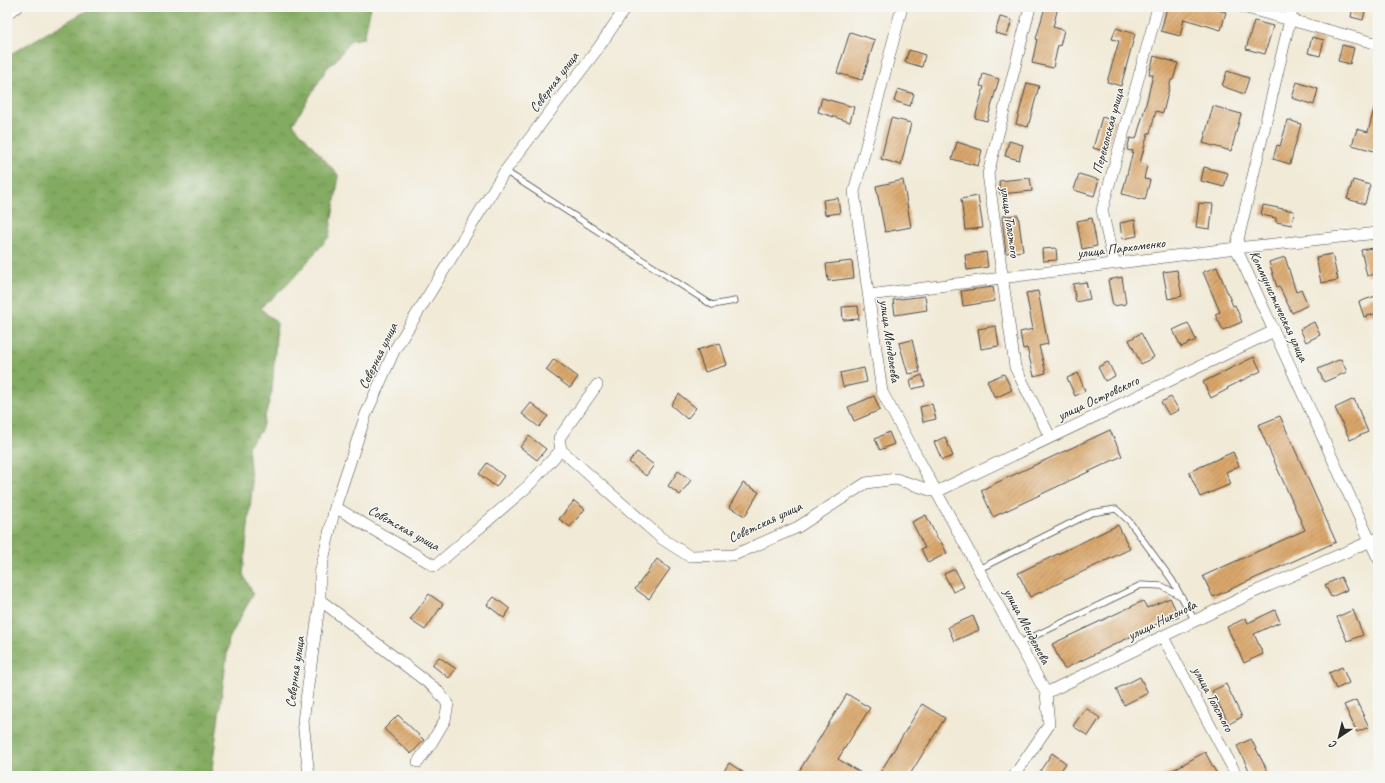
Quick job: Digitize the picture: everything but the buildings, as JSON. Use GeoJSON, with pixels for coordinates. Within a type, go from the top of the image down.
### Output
{"type":"FeatureCollection","features":[{"type":"Feature","properties":{"kind":"street"},"geometry":{"type":"LineString","coordinates":[[7,13],[17,7]]}},
{"type":"Feature","properties":{"kind":"street","name":"Северная улица"},"geometry":{"type":"LineString","coordinates":[[309,776],[303,721],[320,600],[320,574],[335,507],[366,414],[394,351],[505,172],[599,47],[626,7]]}},
{"type":"Feature","properties":{"kind":"street","name":"улица Менделеева"},"geometry":{"type":"LineString","coordinates":[[902,7],[854,192],[882,392],[1046,693]]}},
{"type":"Feature","properties":{"kind":"street","name":"улица Толстого"},"geometry":{"type":"LineString","coordinates":[[1030,7],[988,174],[1015,367],[1050,437]]}},
{"type":"Feature","properties":{"kind":"street","name":"Перекопская улица"},"geometry":{"type":"LineString","coordinates":[[1114,264],[1102,210],[1158,7]]}},
{"type":"Feature","properties":{"kind":"street"},"geometry":{"type":"LineString","coordinates":[[1243,7],[1378,44]]}},
{"type":"Feature","properties":{"kind":"street","name":"Коммунистическая улица"},"geometry":{"type":"LineString","coordinates":[[1294,7],[1236,248],[1374,540],[1378,558]]}},
{"type":"Feature","properties":{"kind":"street","name":"улица Пархоменко"},"geometry":{"type":"LineString","coordinates":[[869,295],[1236,248],[1378,233]]}},
{"type":"Feature","properties":{"kind":"street","name":"улица Островского"},"geometry":{"type":"LineString","coordinates":[[936,492],[1274,331]]}},
{"type":"Feature","properties":{"kind":"street"},"geometry":{"type":"LineString","coordinates":[[561,450],[558,438],[597,385]]}},
{"type":"Feature","properties":{"kind":"street","name":"Советская улица"},"geometry":{"type":"LineString","coordinates":[[335,507],[435,566],[527,487],[561,450],[661,538],[689,556],[734,555],[798,526],[866,482],[896,479],[936,492]]}},
{"type":"Feature","properties":{"kind":"street","name":"улица Никонова"},"geometry":{"type":"LineString","coordinates":[[1046,693],[1252,593],[1374,540]]}},
{"type":"Feature","properties":{"kind":"street"},"geometry":{"type":"LineString","coordinates":[[320,600],[436,689],[448,704],[445,720],[418,762]]}},
{"type":"Feature","properties":{"kind":"street","name":"улица Толстого"},"geometry":{"type":"LineString","coordinates":[[1163,637],[1237,776]]}},
{"type":"Feature","properties":{"kind":"street"},"geometry":{"type":"LineString","coordinates":[[1014,776],[1049,725],[1046,693]]}},
{"type":"Feature","properties":{"kind":"lane"},"geometry":{"type":"LineString","coordinates":[[505,172],[712,305],[735,301]]}},
{"type":"Feature","properties":{"kind":"lane"},"geometry":{"type":"LineString","coordinates":[[979,569],[1091,513],[1116,509],[1129,521],[1172,580],[1195,620]]}},
{"type":"Feature","properties":{"kind":"lane"},"geometry":{"type":"LineString","coordinates":[[1020,643],[1141,585],[1162,586],[1182,597]]}},
{"type":"Feature","properties":{"kind":"green space"},"geometry":{"type":"Polygon","coordinates":[[[93,7],[371,7],[364,38],[351,40],[336,60],[327,68],[293,124],[339,176],[329,237],[288,284],[260,308],[277,323],[272,391],[261,431],[248,446],[252,489],[243,574],[253,594],[229,639],[211,776],[7,776],[7,56],[93,7]]]}}]}
